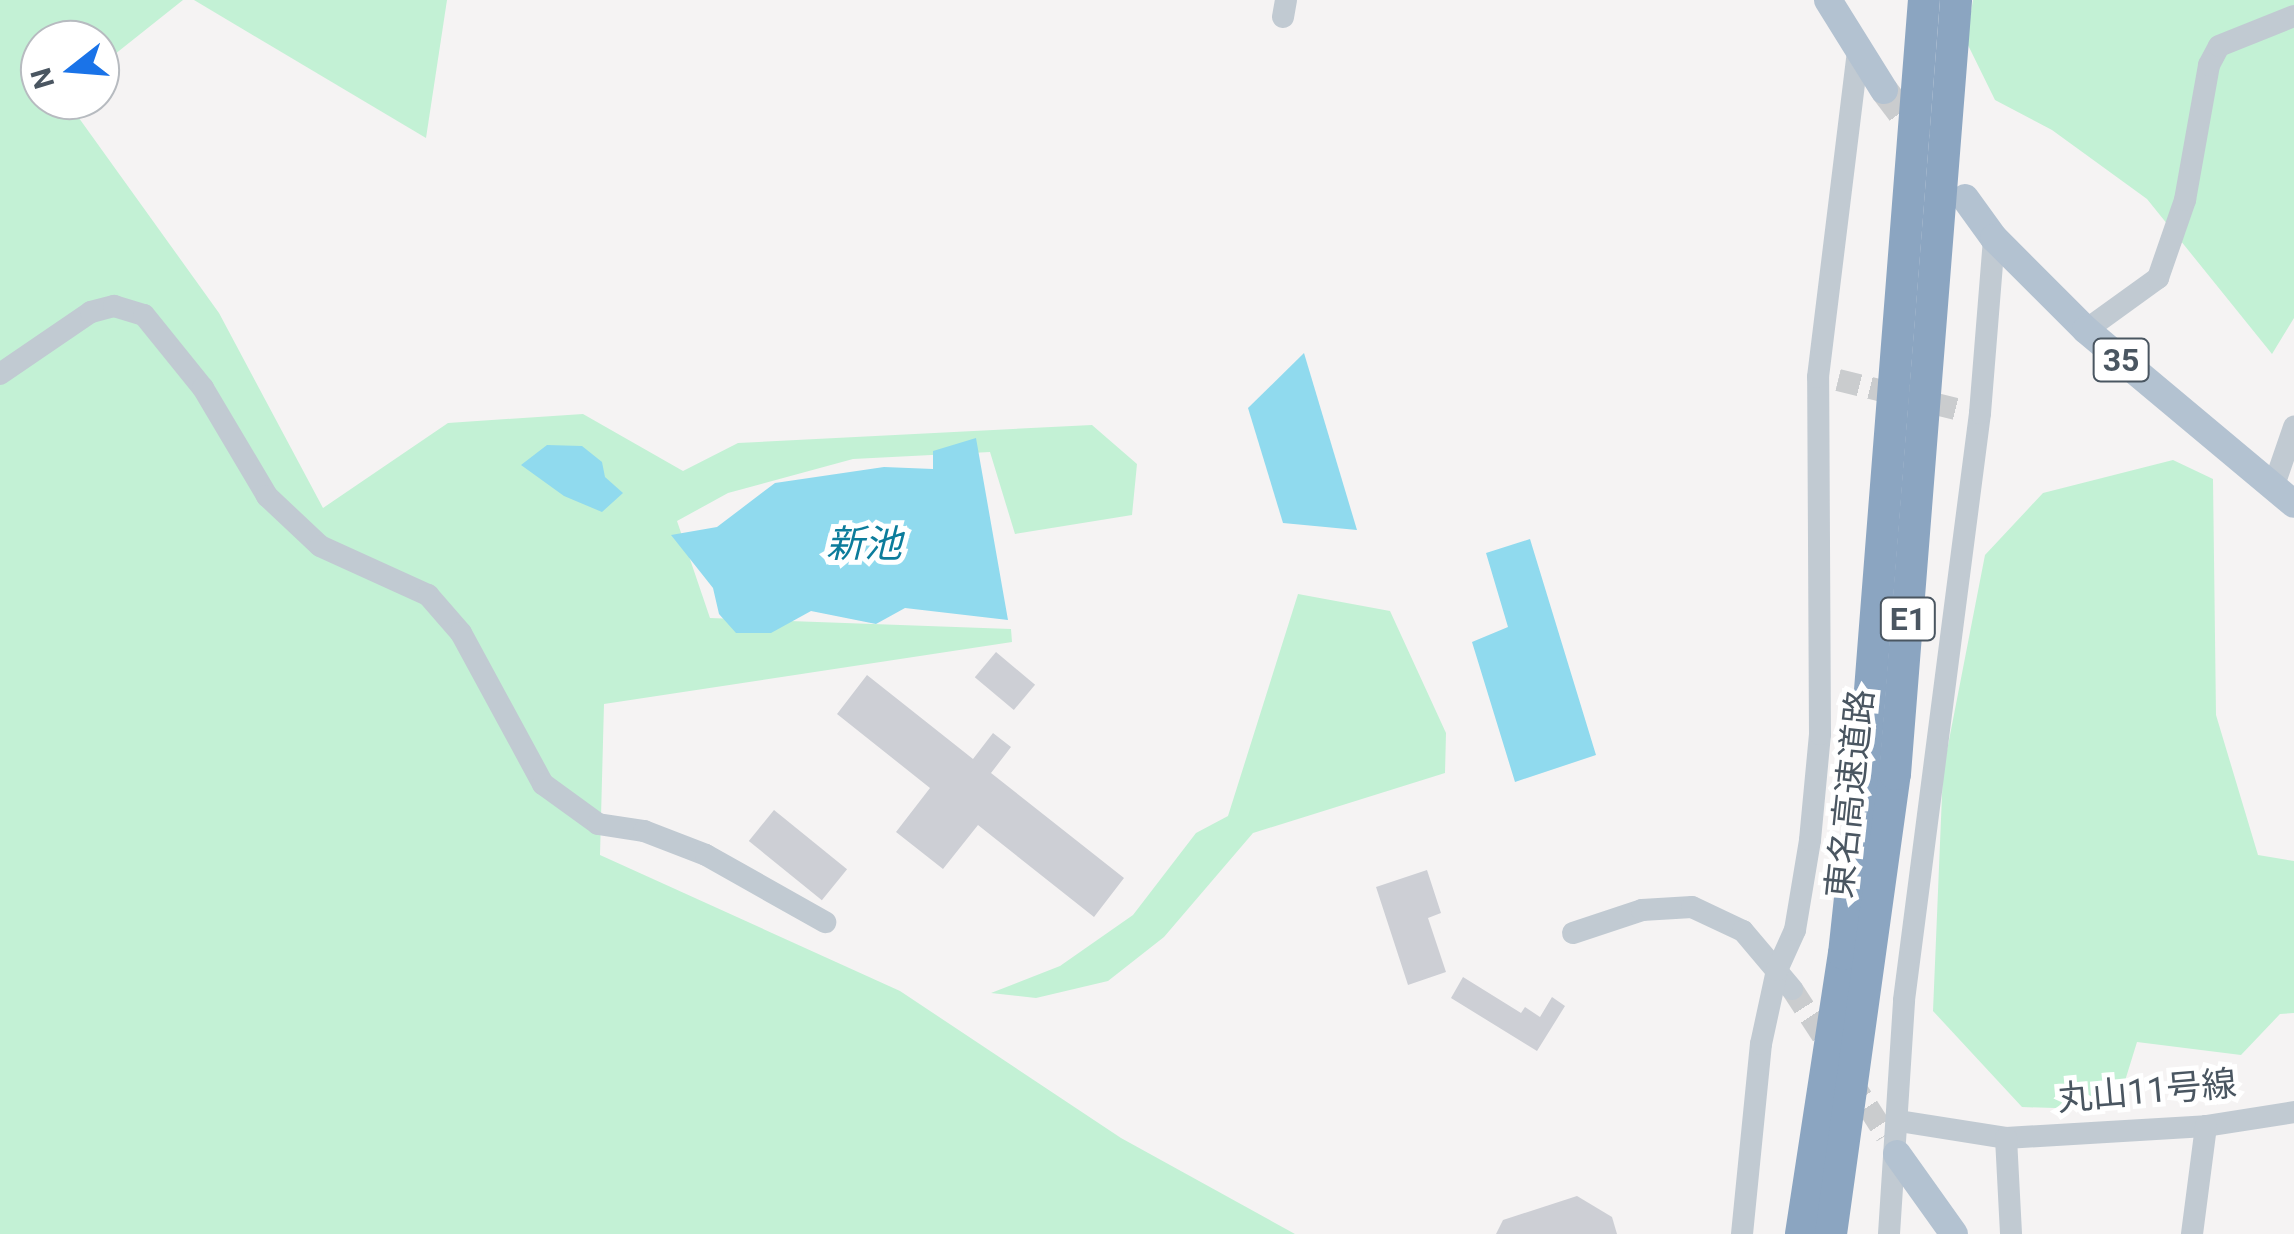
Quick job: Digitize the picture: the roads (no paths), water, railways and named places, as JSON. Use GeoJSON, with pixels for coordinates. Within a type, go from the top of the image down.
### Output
{"type":"FeatureCollection","features":[{"type":"Feature","properties":{"kind":"highway","name":"東名高速道路"},"geometry":{"type":"LineString","coordinates":[[1802,1234],[1844,954],[1864,767],[1924,0]]}},
{"type":"Feature","properties":{"kind":"highway","name":"東名高速道路"},"geometry":{"type":"LineString","coordinates":[[1831,1234],[1895,774],[1956,0]]}},
{"type":"Feature","properties":{"kind":"main road"},"geometry":{"type":"LineString","coordinates":[[1828,0],[1884,90]]}},
{"type":"Feature","properties":{"kind":"main road","name":"35"},"geometry":{"type":"LineString","coordinates":[[1965,198],[1994,238],[2086,330],[2284,496]]}},
{"type":"Feature","properties":{"kind":"main road"},"geometry":{"type":"LineString","coordinates":[[1894,1137],[1954,1234]]}},
{"type":"Feature","properties":{"kind":"street"},"geometry":{"type":"LineString","coordinates":[[2086,330],[2158,278],[2185,200],[2210,65],[2219,46],[2294,16]]}},
{"type":"Feature","properties":{"kind":"street"},"geometry":{"type":"LineString","coordinates":[[1742,1234],[1760,1044],[1785,979],[1795,930],[1820,734],[1828,378],[1858,53]]}},
{"type":"Feature","properties":{"kind":"street"},"geometry":{"type":"LineString","coordinates":[[1889,1234],[1904,1000],[1994,238]]}},
{"type":"Feature","properties":{"kind":"street"},"geometry":{"type":"LineString","coordinates":[[0,374],[91,312],[114,306],[144,315],[203,388],[268,496],[320,546],[428,595],[461,633],[543,784],[598,824],[644,831],[706,855],[825,922]]}},
{"type":"Feature","properties":{"kind":"street"},"geometry":{"type":"LineString","coordinates":[[2284,496],[2294,426]]}},
{"type":"Feature","properties":{"kind":"street"},"geometry":{"type":"LineString","coordinates":[[1574,932],[1642,910],[1692,907],[1744,932],[1785,979]]}},
{"type":"Feature","properties":{"kind":"street","name":"丸山11号線"},"geometry":{"type":"LineString","coordinates":[[1894,1137],[2006,1138],[2206,1126],[2294,1112]]}},
{"type":"Feature","properties":{"kind":"street"},"geometry":{"type":"LineString","coordinates":[[2192,1234],[2206,1126]]}},
{"type":"Feature","properties":{"kind":"street"},"geometry":{"type":"LineString","coordinates":[[2006,1138],[2010,1234]]}},
{"type":"Feature","properties":{"kind":"water"},"geometry":{"type":"Polygon","coordinates":[[[1304,353],[1357,530],[1283,523],[1248,408],[1304,353]]]}},
{"type":"Feature","properties":{"kind":"water","name":"新池"},"geometry":{"type":"Polygon","coordinates":[[[976,438],[1008,620],[905,608],[876,624],[811,611],[771,633],[736,633],[719,614],[713,588],[671,535],[717,527],[775,483],[884,467],[933,469],[933,451],[976,438]]]}},
{"type":"Feature","properties":{"kind":"water"},"geometry":{"type":"Polygon","coordinates":[[[547,445],[582,446],[602,462],[605,477],[623,493],[602,512],[564,496],[521,465],[547,445]]]}},
{"type":"Feature","properties":{"kind":"water"},"geometry":{"type":"Polygon","coordinates":[[[1530,539],[1596,755],[1515,782],[1472,642],[1508,627],[1486,553],[1530,539]]]}},
{"type":"Feature","properties":{"kind":"tunnel"},"geometry":{"type":"LineString","coordinates":[[1884,90],[1922,140]]}},
{"type":"Feature","properties":{"kind":"tunnel"},"geometry":{"type":"LineString","coordinates":[[1838,380],[1964,411]]}},
{"type":"Feature","properties":{"kind":"tunnel"},"geometry":{"type":"LineString","coordinates":[[1792,989],[1833,1052]]}},
{"type":"Feature","properties":{"kind":"tunnel"},"geometry":{"type":"LineString","coordinates":[[1850,1079],[1886,1135]]}}]}
